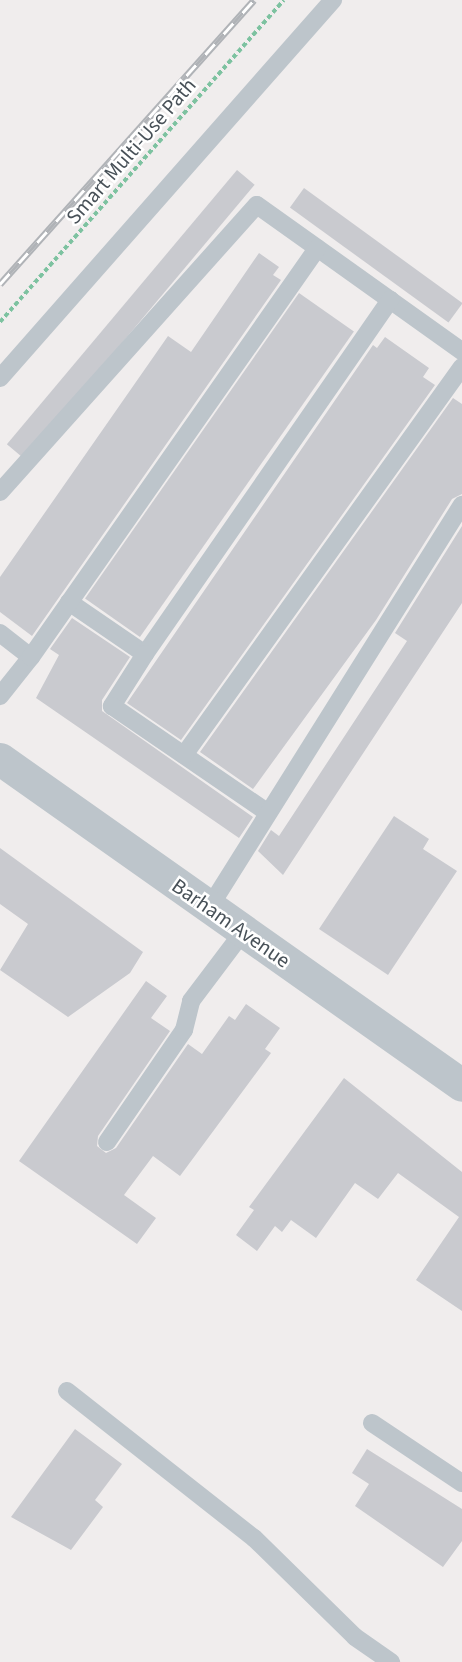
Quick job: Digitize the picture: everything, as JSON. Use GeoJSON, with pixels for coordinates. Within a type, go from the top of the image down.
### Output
{"type":"FeatureCollection","features":[{"type":"Feature","properties":{"kind":"street","name":"Barham Avenue"},"geometry":{"type":"LineString","coordinates":[[0,759],[462,1085]]}},
{"type":"Feature","properties":{"kind":"lane"},"geometry":{"type":"LineString","coordinates":[[0,378],[333,0]]}},
{"type":"Feature","properties":{"kind":"lane"},"geometry":{"type":"LineString","coordinates":[[0,492],[257,206],[462,351]]}},
{"type":"Feature","properties":{"kind":"lane"},"geometry":{"type":"LineString","coordinates":[[0,696],[31,657],[317,248]]}},
{"type":"Feature","properties":{"kind":"lane"},"geometry":{"type":"LineString","coordinates":[[268,813],[112,706],[144,654],[390,300]]}},
{"type":"Feature","properties":{"kind":"lane"},"geometry":{"type":"LineString","coordinates":[[184,755],[462,367]]}},
{"type":"Feature","properties":{"kind":"lane"},"geometry":{"type":"LineString","coordinates":[[209,908],[462,505]]}},
{"type":"Feature","properties":{"kind":"lane"},"geometry":{"type":"LineString","coordinates":[[69,602],[144,654]]}},
{"type":"Feature","properties":{"kind":"lane"},"geometry":{"type":"LineString","coordinates":[[0,633],[31,657]]}},
{"type":"Feature","properties":{"kind":"lane"},"geometry":{"type":"LineString","coordinates":[[107,1142],[184,1030],[191,1001],[243,932]]}},
{"type":"Feature","properties":{"kind":"lane"},"geometry":{"type":"LineString","coordinates":[[67,1391],[245,1531],[355,1637],[392,1662]]}},
{"type":"Feature","properties":{"kind":"lane"},"geometry":{"type":"LineString","coordinates":[[372,1423],[462,1484]]}},
{"type":"Feature","properties":{"kind":"path","name":"Smart Multi-Use Path"},"geometry":{"type":"LineString","coordinates":[[0,322],[284,0]]}},
{"type":"Feature","properties":{"kind":"building"},"geometry":{"type":"Polygon","coordinates":[[[237,170],[255,185],[25,459],[7,444],[237,170]]]}},
{"type":"Feature","properties":{"kind":"building"},"geometry":{"type":"Polygon","coordinates":[[[304,188],[462,303],[448,323],[290,207],[304,188]]]}},
{"type":"Feature","properties":{"kind":"building"},"geometry":{"type":"Polygon","coordinates":[[[259,253],[279,267],[273,275],[281,280],[32,636],[0,612],[0,577],[168,336],[191,352],[259,253]]]}},
{"type":"Feature","properties":{"kind":"building"},"geometry":{"type":"Polygon","coordinates":[[[299,293],[354,331],[140,637],[85,599],[299,293]]]}},
{"type":"Feature","properties":{"kind":"building"},"geometry":{"type":"Polygon","coordinates":[[[385,337],[429,368],[423,377],[435,385],[181,740],[127,703],[373,345],[377,348],[385,337]]]}},
{"type":"Feature","properties":{"kind":"building"},"geometry":{"type":"Polygon","coordinates":[[[453,398],[462,404],[462,494],[452,499],[376,620],[253,789],[200,752],[453,398]]]}},
{"type":"Feature","properties":{"kind":"building"},"geometry":{"type":"Polygon","coordinates":[[[462,526],[462,603],[283,875],[258,851],[271,830],[279,836],[407,641],[395,633],[462,526]]]}},
{"type":"Feature","properties":{"kind":"building"},"geometry":{"type":"Polygon","coordinates":[[[72,618],[130,657],[102,700],[102,711],[253,817],[239,838],[36,698],[59,655],[50,649],[72,618]]]}},
{"type":"Feature","properties":{"kind":"building"},"geometry":{"type":"Polygon","coordinates":[[[394,816],[429,839],[423,849],[457,871],[388,975],[319,929],[394,816]]]}},
{"type":"Feature","properties":{"kind":"building"},"geometry":{"type":"Polygon","coordinates":[[[0,848],[143,952],[130,973],[68,1017],[0,970],[28,924],[0,904],[0,848]]]}},
{"type":"Feature","properties":{"kind":"building"},"geometry":{"type":"Polygon","coordinates":[[[146,981],[167,996],[151,1018],[170,1031],[98,1136],[97,1146],[106,1153],[116,1148],[188,1044],[202,1054],[229,1016],[235,1020],[246,1004],[280,1028],[265,1049],[271,1053],[180,1176],[153,1156],[124,1195],[156,1218],[137,1244],[19,1161],[146,981]]]}},
{"type":"Feature","properties":{"kind":"building"},"geometry":{"type":"Polygon","coordinates":[[[344,1078],[462,1172],[462,1311],[416,1280],[459,1217],[398,1173],[378,1199],[355,1183],[316,1238],[291,1220],[282,1232],[275,1226],[257,1251],[236,1235],[254,1210],[249,1207],[344,1078]]]}},
{"type":"Feature","properties":{"kind":"building"},"geometry":{"type":"Polygon","coordinates":[[[75,1429],[122,1464],[95,1500],[103,1507],[71,1550],[11,1517],[75,1429]]]}},
{"type":"Feature","properties":{"kind":"building"},"geometry":{"type":"Polygon","coordinates":[[[367,1449],[462,1509],[462,1541],[443,1567],[355,1506],[369,1484],[352,1473],[367,1449]]]}},
{"type":"Feature","properties":{"kind":"railway"},"geometry":{"type":"LineString","coordinates":[[0,284],[254,0]]}}]}
